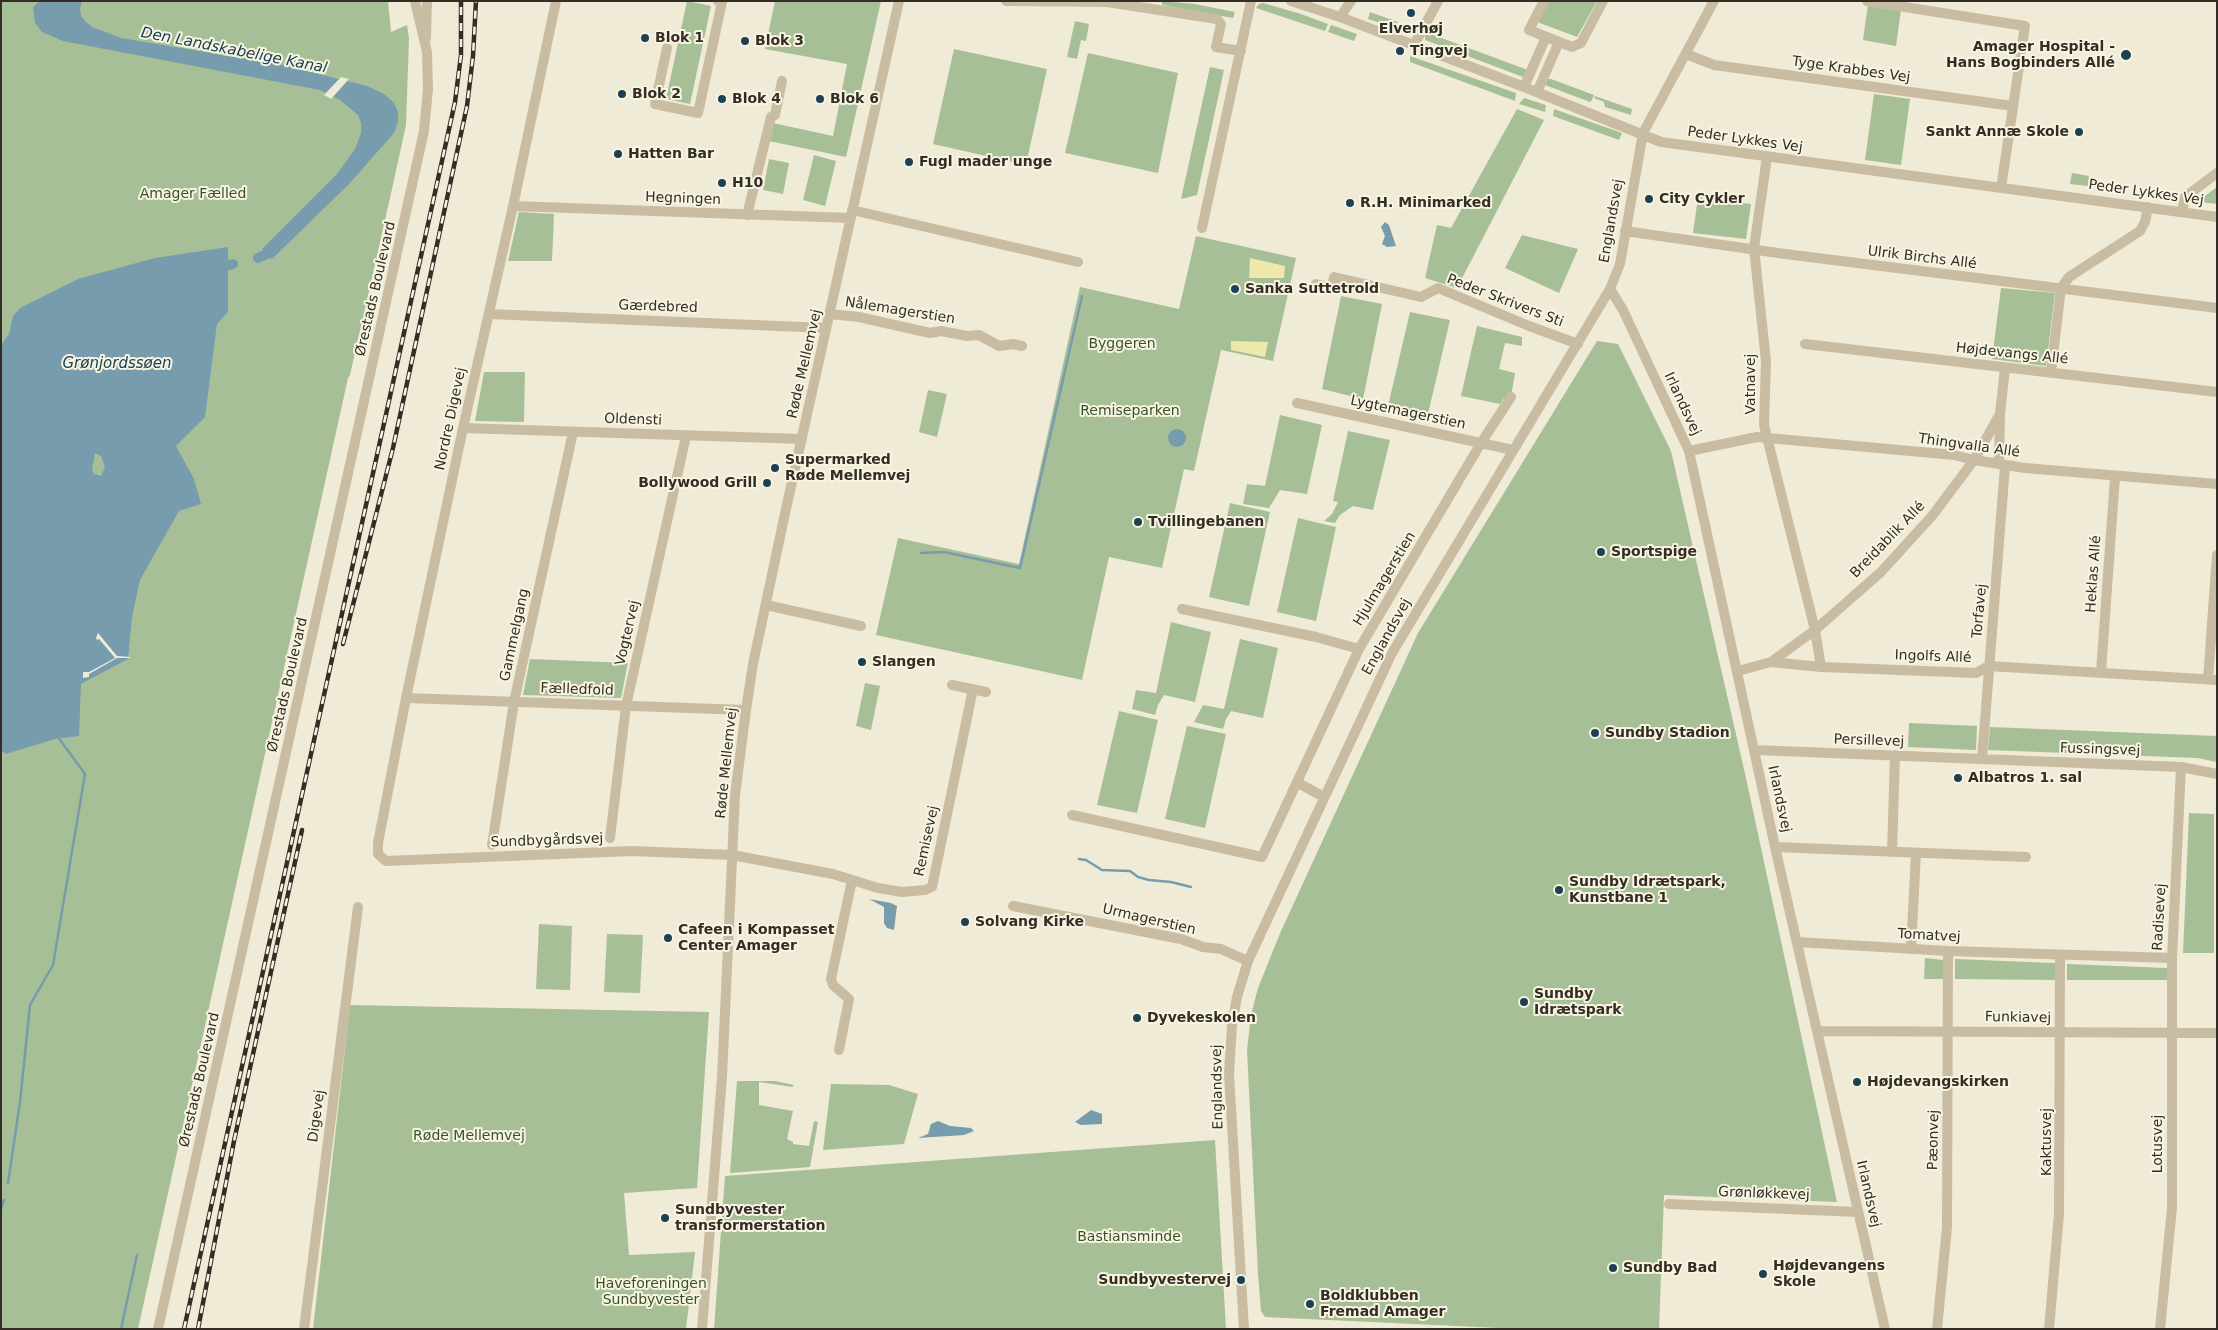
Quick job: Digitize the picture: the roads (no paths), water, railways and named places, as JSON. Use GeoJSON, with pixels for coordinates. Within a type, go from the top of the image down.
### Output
{"type":"FeatureCollection","features":[{"type":"Feature","properties":{"kind":"street","name":"Ørestads Boulevard"},"geometry":{"type":"LineString","coordinates":[[415,1],[426,44]]}},
{"type":"Feature","properties":{"kind":"street","name":"Ørestads Boulevard"},"geometry":{"type":"LineString","coordinates":[[158,1329],[413,188],[425,122],[428,89],[427,1]]}},
{"type":"Feature","properties":{"kind":"street","name":"Nordre Digevej"},"geometry":{"type":"LineString","coordinates":[[378,843],[406,698],[463,428],[514,206],[556,1]]}},
{"type":"Feature","properties":{"kind":"street"},"geometry":{"type":"LineString","coordinates":[[667,48],[655,104],[698,113],[722,2],[718,1]]}},
{"type":"Feature","properties":{"kind":"street","name":"Røde Mellemvej"},"geometry":{"type":"LineString","coordinates":[[702,1329],[722,1077],[735,795],[746,710],[753,664],[899,1]]}},
{"type":"Feature","properties":{"kind":"street"},"geometry":{"type":"LineString","coordinates":[[1006,1],[1107,2],[1217,19],[1221,24],[1216,47],[1241,52]]}},
{"type":"Feature","properties":{"kind":"street"},"geometry":{"type":"LineString","coordinates":[[1202,228],[1251,1]]}},
{"type":"Feature","properties":{"kind":"street","name":"Peder Lykkes Vej"},"geometry":{"type":"LineString","coordinates":[[1291,1],[1340,17],[1524,86],[1643,133],[1661,142],[2217,217]]}},
{"type":"Feature","properties":{"kind":"street"},"geometry":{"type":"LineString","coordinates":[[1340,17],[1350,1]]}},
{"type":"Feature","properties":{"kind":"street"},"geometry":{"type":"LineString","coordinates":[[1414,45],[1438,1]]}},
{"type":"Feature","properties":{"kind":"street"},"geometry":{"type":"LineString","coordinates":[[1544,1],[1529,30],[1572,47],[1581,43],[1603,1]]}},
{"type":"Feature","properties":{"kind":"street","name":"Englandsvej"},"geometry":{"type":"LineString","coordinates":[[1244,1329],[1229,1074],[1232,1025],[1237,997],[1248,961],[1392,653],[1610,289],[1620,264],[1643,133],[1714,1]]}},
{"type":"Feature","properties":{"kind":"street"},"geometry":{"type":"LineString","coordinates":[[1867,1],[2025,26],[2001,188]]}},
{"type":"Feature","properties":{"kind":"street"},"geometry":{"type":"LineString","coordinates":[[1524,86],[1546,37]]}},
{"type":"Feature","properties":{"kind":"street"},"geometry":{"type":"LineString","coordinates":[[1537,92],[1559,42]]}},
{"type":"Feature","properties":{"kind":"street","name":"Tyge Krabbes Vej"},"geometry":{"type":"LineString","coordinates":[[1686,54],[1714,65],[2013,106]]}},
{"type":"Feature","properties":{"kind":"street"},"geometry":{"type":"LineString","coordinates":[[747,215],[771,116],[775,115],[782,81]]}},
{"type":"Feature","properties":{"kind":"street","name":"Vatnavej"},"geometry":{"type":"LineString","coordinates":[[1767,157],[1754,248],[1766,361],[1764,425],[1769,438],[1821,667]]}},
{"type":"Feature","properties":{"kind":"street"},"geometry":{"type":"LineString","coordinates":[[2182,212],[2185,197],[2217,173]]}},
{"type":"Feature","properties":{"kind":"street","name":"Hegningen"},"geometry":{"type":"LineString","coordinates":[[514,206],[747,215],[852,214]]}},
{"type":"Feature","properties":{"kind":"street"},"geometry":{"type":"LineString","coordinates":[[2051,372],[2061,288],[2069,277],[2140,232],[2145,222],[2148,207]]}},
{"type":"Feature","properties":{"kind":"street"},"geometry":{"type":"LineString","coordinates":[[852,214],[1078,262]]}},
{"type":"Feature","properties":{"kind":"street","name":"Ulrik Birchs Allé"},"geometry":{"type":"LineString","coordinates":[[1625,230],[1803,256],[2217,308]]}},
{"type":"Feature","properties":{"kind":"street","name":"Peder Skrivers Sti"},"geometry":{"type":"LineString","coordinates":[[1316,284],[1332,288],[1334,277],[1421,297],[1438,288],[1578,344]]}},
{"type":"Feature","properties":{"kind":"street","name":"Irlandsvej"},"geometry":{"type":"LineString","coordinates":[[1610,289],[1624,310],[1689,451],[1775,847],[1885,1329]]}},
{"type":"Feature","properties":{"kind":"street","name":"Gærdebred"},"geometry":{"type":"LineString","coordinates":[[489,314],[826,328]]}},
{"type":"Feature","properties":{"kind":"street","name":"Nålemagerstien"},"geometry":{"type":"LineString","coordinates":[[830,314],[859,317],[930,333],[940,331],[967,336],[979,335],[999,346],[1013,344],[1022,346]]}},
{"type":"Feature","properties":{"kind":"street","name":"Højdevangs Allé"},"geometry":{"type":"LineString","coordinates":[[1805,344],[2217,392]]}},
{"type":"Feature","properties":{"kind":"street","name":"Breidablik Allé"},"geometry":{"type":"LineString","coordinates":[[2002,465],[2000,414],[2005,368]]}},
{"type":"Feature","properties":{"kind":"street","name":"Hjulmagerstien"},"geometry":{"type":"LineString","coordinates":[[1072,815],[1262,857],[1359,649],[1481,443],[1511,397]]}},
{"type":"Feature","properties":{"kind":"street","name":"Lygtemagerstien"},"geometry":{"type":"LineString","coordinates":[[1297,403],[1513,450]]}},
{"type":"Feature","properties":{"kind":"street","name":"Breidablik Allé"},"geometry":{"type":"LineString","coordinates":[[1771,662],[1814,630],[1881,572],[1932,516],[1974,460],[2000,414]]}},
{"type":"Feature","properties":{"kind":"street","name":"Oldensti"},"geometry":{"type":"LineString","coordinates":[[463,428],[802,439]]}},
{"type":"Feature","properties":{"kind":"street","name":"Gammelgang"},"geometry":{"type":"LineString","coordinates":[[492,845],[514,702],[573,432]]}},
{"type":"Feature","properties":{"kind":"street","name":"Vogtervej"},"geometry":{"type":"LineString","coordinates":[[610,838],[626,706],[686,436]]}},
{"type":"Feature","properties":{"kind":"street","name":"Thingvalla Allé"},"geometry":{"type":"LineString","coordinates":[[1689,451],[1757,437],[1954,455],[2002,465],[2115,477],[2217,484]]}},
{"type":"Feature","properties":{"kind":"street","name":"Torfavej"},"geometry":{"type":"LineString","coordinates":[[1982,759],[2002,465]]}},
{"type":"Feature","properties":{"kind":"street","name":"Heklas Allé"},"geometry":{"type":"LineString","coordinates":[[2101,672],[2115,477]]}},
{"type":"Feature","properties":{"kind":"street"},"geometry":{"type":"LineString","coordinates":[[2213,679],[2217,554]]}},
{"type":"Feature","properties":{"kind":"street"},"geometry":{"type":"LineString","coordinates":[[766,605],[860,626]]}},
{"type":"Feature","properties":{"kind":"street"},"geometry":{"type":"LineString","coordinates":[[1182,609],[1316,637],[1359,649]]}},
{"type":"Feature","properties":{"kind":"street","name":"Ingolfs Allé"},"geometry":{"type":"LineString","coordinates":[[1738,671],[1771,662],[1821,667],[1976,673],[1989,666],[2213,679]]}},
{"type":"Feature","properties":{"kind":"street"},"geometry":{"type":"LineString","coordinates":[[952,685],[986,692]]}},
{"type":"Feature","properties":{"kind":"street","name":"Remisevej"},"geometry":{"type":"LineString","coordinates":[[732,855],[763,860],[902,892],[925,890],[932,887],[973,689]]}},
{"type":"Feature","properties":{"kind":"street","name":"Fælledfold"},"geometry":{"type":"LineString","coordinates":[[406,698],[746,710]]}},
{"type":"Feature","properties":{"kind":"street","name":"Persillevej"},"geometry":{"type":"LineString","coordinates":[[1755,750],[1982,759]]}},
{"type":"Feature","properties":{"kind":"street"},"geometry":{"type":"LineString","coordinates":[[1892,852],[1895,755]]}},
{"type":"Feature","properties":{"kind":"street","name":"Fussingsvej"},"geometry":{"type":"LineString","coordinates":[[1982,759],[2181,767],[2217,774]]}},
{"type":"Feature","properties":{"kind":"street","name":"Radisevej"},"geometry":{"type":"LineString","coordinates":[[2060,956],[2172,958],[2181,767]]}},
{"type":"Feature","properties":{"kind":"street"},"geometry":{"type":"LineString","coordinates":[[1298,783],[1324,796]]}},
{"type":"Feature","properties":{"kind":"street","name":"Sundbygårdsvej"},"geometry":{"type":"LineString","coordinates":[[378,843],[378,854],[386,861],[632,851],[732,855]]}},
{"type":"Feature","properties":{"kind":"street"},"geometry":{"type":"LineString","coordinates":[[1775,847],[2026,857]]}},
{"type":"Feature","properties":{"kind":"street"},"geometry":{"type":"LineString","coordinates":[[1911,949],[1916,853]]}},
{"type":"Feature","properties":{"kind":"street"},"geometry":{"type":"LineString","coordinates":[[839,1050],[849,999],[833,985],[831,979],[852,880]]}},
{"type":"Feature","properties":{"kind":"street","name":"Urmagerstien"},"geometry":{"type":"LineString","coordinates":[[1013,906],[1181,939],[1203,947],[1221,949],[1248,961]]}},
{"type":"Feature","properties":{"kind":"street","name":"Digevej"},"geometry":{"type":"LineString","coordinates":[[304,1329],[358,907]]}},
{"type":"Feature","properties":{"kind":"street","name":"Tomatvej"},"geometry":{"type":"LineString","coordinates":[[1797,942],[2060,956]]}},
{"type":"Feature","properties":{"kind":"street","name":"Pæonvej"},"geometry":{"type":"LineString","coordinates":[[1937,1329],[1947,1227],[1948,951]]}},
{"type":"Feature","properties":{"kind":"street","name":"Kaktusvej"},"geometry":{"type":"LineString","coordinates":[[2048,1329],[2060,1214],[2060,956]]}},
{"type":"Feature","properties":{"kind":"street","name":"Lotusvej"},"geometry":{"type":"LineString","coordinates":[[2160,1329],[2172,1208],[2172,958]]}},
{"type":"Feature","properties":{"kind":"street","name":"Funkiavej"},"geometry":{"type":"LineString","coordinates":[[1818,1031],[2217,1032]]}},
{"type":"Feature","properties":{"kind":"street","name":"Grønløkkevej"},"geometry":{"type":"LineString","coordinates":[[1669,1204],[1858,1212]]}},
{"type":"Feature","properties":{"kind":"water"},"geometry":{"type":"Polygon","coordinates":[[[40,1],[82,1],[81,16],[85,21],[92,27],[121,38],[282,65],[367,86],[384,94],[394,103],[398,112],[398,121],[394,133],[349,184],[272,259],[262,249],[337,174],[355,149],[361,133],[361,123],[358,115],[340,100],[320,90],[63,41],[42,32],[35,23],[33,7],[40,1]]]}},
{"type":"Feature","properties":{"kind":"water"},"geometry":{"type":"Polygon","coordinates":[[[1385,222],[1389,225],[1396,246],[1387,247],[1382,244],[1385,236],[1381,227],[1385,222]]]}},
{"type":"Feature","properties":{"kind":"water","name":"Grønjordssøen"},"geometry":{"type":"Polygon","coordinates":[[[228,247],[228,312],[217,324],[205,417],[176,446],[194,479],[201,504],[179,511],[140,580],[132,617],[128,659],[81,684],[79,736],[55,739],[6,754],[1,750],[1,345],[9,334],[13,316],[20,308],[78,279],[155,258],[228,247]],[[95,453],[92,470],[94,474],[101,476],[105,467],[101,456],[95,453]]]}},
{"type":"Feature","properties":{"kind":"water"},"geometry":{"type":"Polygon","coordinates":[[[1173,429],[1181,429],[1186,434],[1184,445],[1173,447],[1168,442],[1168,434],[1173,429]]]}},
{"type":"Feature","properties":{"kind":"water"},"geometry":{"type":"Polygon","coordinates":[[[869,899],[897,906],[894,930],[887,928],[884,923],[884,907],[869,899]]]}},
{"type":"Feature","properties":{"kind":"water"},"geometry":{"type":"Polygon","coordinates":[[[1091,1110],[1102,1114],[1102,1124],[1081,1125],[1075,1122],[1091,1110]]]}},
{"type":"Feature","properties":{"kind":"water"},"geometry":{"type":"Polygon","coordinates":[[[938,1121],[950,1126],[971,1128],[974,1131],[964,1135],[918,1138],[928,1134],[931,1124],[938,1121]]]}},
{"type":"Feature","properties":{"kind":"waterway","name":"Den Landskabelige Kanal"},"geometry":{"type":"LineString","coordinates":[[258,258],[267,254],[276,245]]}},
{"type":"Feature","properties":{"kind":"waterway","name":"Den Landskabelige Kanal"},"geometry":{"type":"LineString","coordinates":[[229,265],[233,264]]}},
{"type":"Feature","properties":{"kind":"waterway"},"geometry":{"type":"LineString","coordinates":[[921,553],[944,552],[1020,568],[1082,296]]}},
{"type":"Feature","properties":{"kind":"waterway"},"geometry":{"type":"LineString","coordinates":[[8,1183],[20,1102],[30,1005],[53,965],[85,774],[58,737]]}},
{"type":"Feature","properties":{"kind":"waterway"},"geometry":{"type":"LineString","coordinates":[[1079,859],[1086,860],[1102,870],[1130,871],[1138,877],[1149,880],[1171,882],[1191,887]]}},
{"type":"Feature","properties":{"kind":"waterway"},"geometry":{"type":"LineString","coordinates":[[1,1209],[4,1200]]}},
{"type":"Feature","properties":{"kind":"waterway"},"geometry":{"type":"LineString","coordinates":[[121,1329],[137,1255]]}},
{"type":"Feature","properties":{"kind":"railway"},"geometry":{"type":"LineString","coordinates":[[184,1329],[455,102],[461,55],[461,1]]}},
{"type":"Feature","properties":{"kind":"railway"},"geometry":{"type":"LineString","coordinates":[[343,644],[393,448],[467,106],[473,56],[476,1]]}},
{"type":"Feature","properties":{"kind":"railway"},"geometry":{"type":"LineString","coordinates":[[198,1329],[234,1141],[302,830]]}},
{"type":"Feature","properties":{"kind":"place","name":"Elverhøj"},"geometry":{"type":"Point","coordinates":[1411,13]}},
{"type":"Feature","properties":{"kind":"place","name":"Blok 1"},"geometry":{"type":"Point","coordinates":[645,38]}},
{"type":"Feature","properties":{"kind":"place","name":"Blok 3"},"geometry":{"type":"Point","coordinates":[745,41]}},
{"type":"Feature","properties":{"kind":"place","name":"Tingvej"},"geometry":{"type":"Point","coordinates":[1400,51]}},
{"type":"Feature","properties":{"kind":"place","name":"Amager Hospital - Hans Bogbinders Allé"},"geometry":{"type":"Point","coordinates":[2126,55]}},
{"type":"Feature","properties":{"kind":"place","name":"Blok 2"},"geometry":{"type":"Point","coordinates":[622,94]}},
{"type":"Feature","properties":{"kind":"place","name":"Blok 4"},"geometry":{"type":"Point","coordinates":[722,99]}},
{"type":"Feature","properties":{"kind":"place","name":"Blok 6"},"geometry":{"type":"Point","coordinates":[820,99]}},
{"type":"Feature","properties":{"kind":"place","name":"Sankt Annæ Skole"},"geometry":{"type":"Point","coordinates":[2079,132]}},
{"type":"Feature","properties":{"kind":"place","name":"Hatten Bar"},"geometry":{"type":"Point","coordinates":[618,154]}},
{"type":"Feature","properties":{"kind":"place","name":"Fugl mader unge"},"geometry":{"type":"Point","coordinates":[909,162]}},
{"type":"Feature","properties":{"kind":"place","name":"H10"},"geometry":{"type":"Point","coordinates":[722,183]}},
{"type":"Feature","properties":{"kind":"place","name":"City Cykler"},"geometry":{"type":"Point","coordinates":[1649,199]}},
{"type":"Feature","properties":{"kind":"place","name":"R.H. Minimarked"},"geometry":{"type":"Point","coordinates":[1350,203]}},
{"type":"Feature","properties":{"kind":"place","name":"Sanka Suttetrold"},"geometry":{"type":"Point","coordinates":[1235,289]}},
{"type":"Feature","properties":{"kind":"place","name":"Supermarked Røde Mellemvej"},"geometry":{"type":"Point","coordinates":[775,468]}},
{"type":"Feature","properties":{"kind":"place","name":"Bollywood Grill"},"geometry":{"type":"Point","coordinates":[767,483]}},
{"type":"Feature","properties":{"kind":"place","name":"Tvillingebanen"},"geometry":{"type":"Point","coordinates":[1138,522]}},
{"type":"Feature","properties":{"kind":"place","name":"Sportspige"},"geometry":{"type":"Point","coordinates":[1601,552]}},
{"type":"Feature","properties":{"kind":"place","name":"Slangen"},"geometry":{"type":"Point","coordinates":[862,662]}},
{"type":"Feature","properties":{"kind":"place","name":"Sundby Stadion"},"geometry":{"type":"Point","coordinates":[1595,733]}},
{"type":"Feature","properties":{"kind":"place","name":"Albatros 1. sal"},"geometry":{"type":"Point","coordinates":[1958,778]}},
{"type":"Feature","properties":{"kind":"place","name":"Sundby Idrætspark, Kunstbane 1"},"geometry":{"type":"Point","coordinates":[1559,890]}},
{"type":"Feature","properties":{"kind":"place","name":"Solvang Kirke"},"geometry":{"type":"Point","coordinates":[965,922]}},
{"type":"Feature","properties":{"kind":"place","name":"Cafeen i Kompasset Center Amager"},"geometry":{"type":"Point","coordinates":[668,938]}},
{"type":"Feature","properties":{"kind":"place","name":"Sundby Idrætspark"},"geometry":{"type":"Point","coordinates":[1524,1002]}},
{"type":"Feature","properties":{"kind":"place","name":"Dyvekeskolen"},"geometry":{"type":"Point","coordinates":[1137,1018]}},
{"type":"Feature","properties":{"kind":"place","name":"Højdevangskirken"},"geometry":{"type":"Point","coordinates":[1857,1082]}},
{"type":"Feature","properties":{"kind":"place","name":"Sundbyvester transformerstation"},"geometry":{"type":"Point","coordinates":[665,1218]}},
{"type":"Feature","properties":{"kind":"place","name":"Sundby Bad"},"geometry":{"type":"Point","coordinates":[1613,1268]}},
{"type":"Feature","properties":{"kind":"place","name":"Højdevangens Skole"},"geometry":{"type":"Point","coordinates":[1763,1274]}},
{"type":"Feature","properties":{"kind":"place","name":"Sundbyvestervej"},"geometry":{"type":"Point","coordinates":[1241,1280]}},
{"type":"Feature","properties":{"kind":"place","name":"Boldklubben Fremad Amager"},"geometry":{"type":"Point","coordinates":[1310,1304]}},
{"type":"Feature","properties":{"kind":"park label","name":"Amager Fælled"},"geometry":{"type":"Point","coordinates":[193,194]}},
{"type":"Feature","properties":{"kind":"park label","name":"Byggeren"},"geometry":{"type":"Point","coordinates":[1122,344]}},
{"type":"Feature","properties":{"kind":"park label","name":"Remiseparken"},"geometry":{"type":"Point","coordinates":[1130,411]}},
{"type":"Feature","properties":{"kind":"park label","name":"Bastiansminde"},"geometry":{"type":"Point","coordinates":[1129,1237]}},
{"type":"Feature","properties":{"kind":"park label","name":"Haveforeningen Sundbyvester"},"geometry":{"type":"Point","coordinates":[651,1292]}}]}
